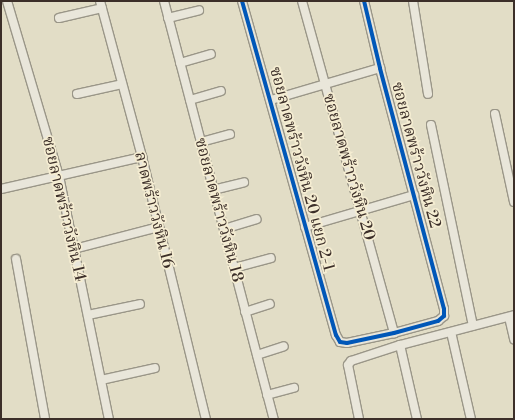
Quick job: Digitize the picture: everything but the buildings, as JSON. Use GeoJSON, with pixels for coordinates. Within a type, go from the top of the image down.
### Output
{"type":"FeatureCollection","features":[{"type":"Feature","properties":{"kind":"street","name":"ซอยลาดพร้าววังหิน 14"},"geometry":{"type":"LineString","coordinates":[[7,1],[59,176],[109,419]]}},
{"type":"Feature","properties":{"kind":"street","name":"ซอยลาดพร้าววังหิน 18"},"geometry":{"type":"LineString","coordinates":[[164,1],[274,419]]}},
{"type":"Feature","properties":{"kind":"street","name":"ซอยลาดพร้าววังหิน 20 แยก 2-1"},"geometry":{"type":"LineString","coordinates":[[242,1],[336,335],[340,342],[346,343],[394,333]]}},
{"type":"Feature","properties":{"kind":"street","name":"ซอยลาดพร้าววังหิน 20"},"geometry":{"type":"LineString","coordinates":[[302,1],[394,333]]}},
{"type":"Feature","properties":{"kind":"street","name":"ซอยลาดพร้าววังหิน 22"},"geometry":{"type":"LineString","coordinates":[[364,1],[380,68],[444,309],[444,316],[438,321],[394,333]]}},
{"type":"Feature","properties":{"kind":"street"},"geometry":{"type":"LineString","coordinates":[[412,1],[428,94]]}},
{"type":"Feature","properties":{"kind":"street"},"geometry":{"type":"LineString","coordinates":[[58,18],[101,4]]}},
{"type":"Feature","properties":{"kind":"street","name":"ลาดพร้าววังหิน 16"},"geometry":{"type":"LineString","coordinates":[[101,4],[142,157],[206,419]]}},
{"type":"Feature","properties":{"kind":"street"},"geometry":{"type":"LineString","coordinates":[[168,18],[199,10]]}},
{"type":"Feature","properties":{"kind":"street"},"geometry":{"type":"LineString","coordinates":[[180,63],[212,54]]}},
{"type":"Feature","properties":{"kind":"street","name":"ซอยลาดพร้าววังหิน 22"},"geometry":{"type":"LineString","coordinates":[[271,100],[380,68]]}},
{"type":"Feature","properties":{"kind":"street"},"geometry":{"type":"LineString","coordinates":[[77,94],[122,84]]}},
{"type":"Feature","properties":{"kind":"street"},"geometry":{"type":"LineString","coordinates":[[190,100],[221,91]]}},
{"type":"Feature","properties":{"kind":"street"},"geometry":{"type":"LineString","coordinates":[[495,114],[514,202]]}},
{"type":"Feature","properties":{"kind":"street"},"geometry":{"type":"LineString","coordinates":[[431,125],[473,326]]}},
{"type":"Feature","properties":{"kind":"street"},"geometry":{"type":"LineString","coordinates":[[201,142],[230,134]]}},
{"type":"Feature","properties":{"kind":"street"},"geometry":{"type":"LineString","coordinates":[[1,189],[142,157]]}},
{"type":"Feature","properties":{"kind":"street"},"geometry":{"type":"LineString","coordinates":[[213,190],[244,182]]}},
{"type":"Feature","properties":{"kind":"street","name":"ซอยลาดพร้าววังหิน 22"},"geometry":{"type":"LineString","coordinates":[[305,227],[414,195]]}},
{"type":"Feature","properties":{"kind":"street"},"geometry":{"type":"LineString","coordinates":[[224,229],[256,219]]}},
{"type":"Feature","properties":{"kind":"street"},"geometry":{"type":"LineString","coordinates":[[74,249],[159,228]]}},
{"type":"Feature","properties":{"kind":"street"},"geometry":{"type":"LineString","coordinates":[[234,268],[272,258]]}},
{"type":"Feature","properties":{"kind":"street"},"geometry":{"type":"LineString","coordinates":[[16,259],[45,419]]}},
{"type":"Feature","properties":{"kind":"street"},"geometry":{"type":"LineString","coordinates":[[88,315],[140,304]]}},
{"type":"Feature","properties":{"kind":"street"},"geometry":{"type":"LineString","coordinates":[[245,312],[270,304]]}},
{"type":"Feature","properties":{"kind":"street"},"geometry":{"type":"LineString","coordinates":[[359,419],[348,365],[351,360],[400,345],[512,316],[514,339]]}},
{"type":"Feature","properties":{"kind":"street"},"geometry":{"type":"LineString","coordinates":[[451,332],[471,419]]}},
{"type":"Feature","properties":{"kind":"street"},"geometry":{"type":"LineString","coordinates":[[400,345],[418,419]]}},
{"type":"Feature","properties":{"kind":"street"},"geometry":{"type":"LineString","coordinates":[[257,355],[284,346]]}},
{"type":"Feature","properties":{"kind":"street"},"geometry":{"type":"LineString","coordinates":[[101,380],[155,368]]}},
{"type":"Feature","properties":{"kind":"street"},"geometry":{"type":"LineString","coordinates":[[267,395],[294,388]]}},
{"type":"Feature","properties":{"kind":"cycle path"},"geometry":{"type":"LineString","coordinates":[[242,1],[336,335],[340,342],[347,343],[394,333],[438,321],[444,316],[444,309],[380,68],[364,1]]}}]}
